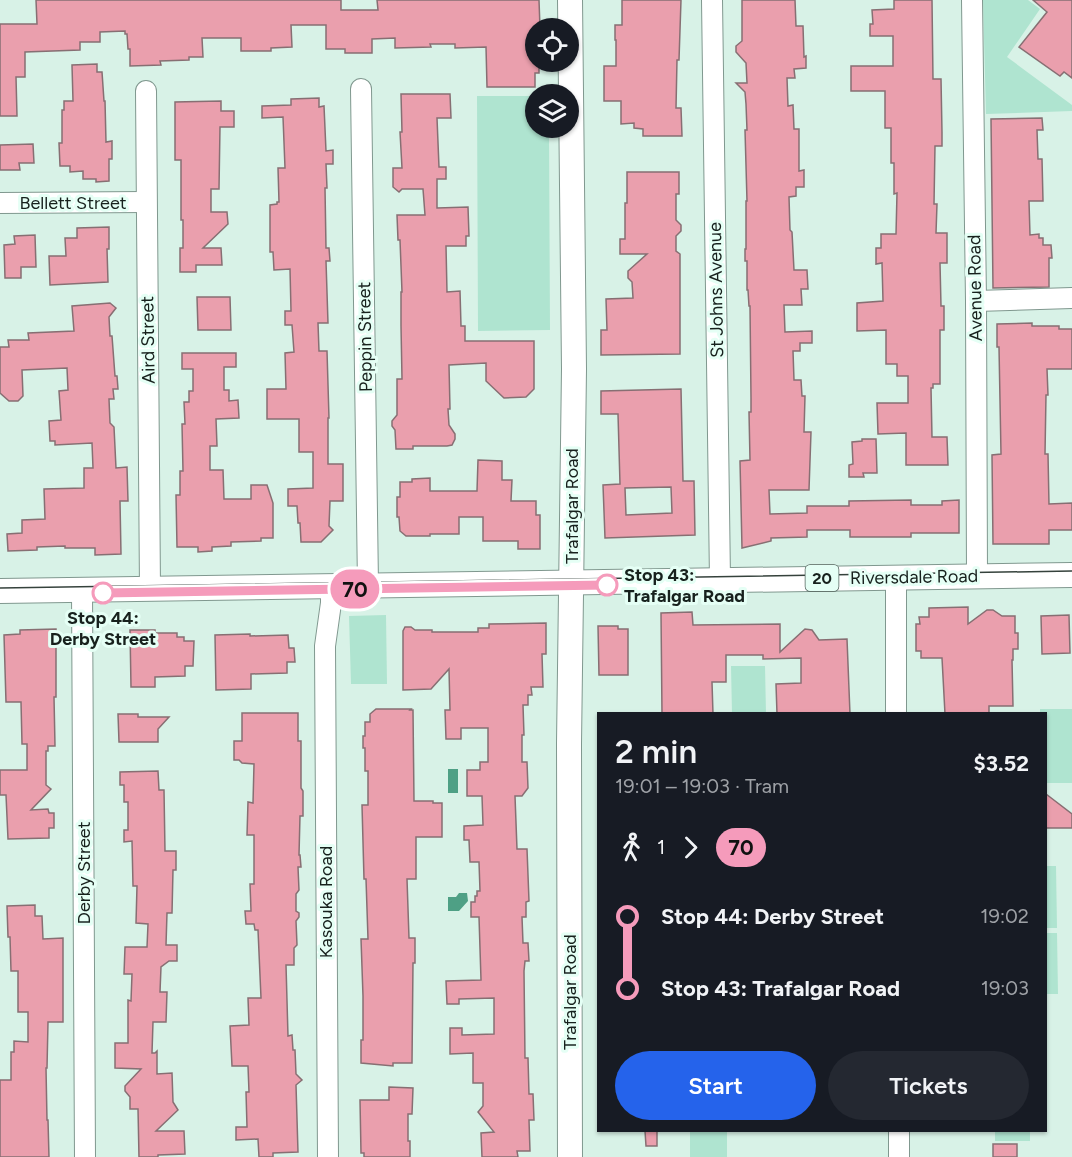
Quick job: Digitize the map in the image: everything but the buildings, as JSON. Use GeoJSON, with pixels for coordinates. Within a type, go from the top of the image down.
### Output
{"type":"FeatureCollection","features":[{"type":"Feature","properties":{"kind":"main road","name":"Trafalgar Road"},"geometry":{"type":"LineString","coordinates":[[570,0],[574,369],[569,744],[570,1157]]}},
{"type":"Feature","properties":{"kind":"main road","name":"Riversdale Road"},"geometry":{"type":"LineString","coordinates":[[0,591],[1072,575]]}},
{"type":"Feature","properties":{"kind":"street","name":"St Johns Avenue"},"geometry":{"type":"LineString","coordinates":[[712,0],[720,580]]}},
{"type":"Feature","properties":{"kind":"street","name":"Avenue Road"},"geometry":{"type":"LineString","coordinates":[[972,0],[977,576]]}},
{"type":"Feature","properties":{"kind":"street","name":"Peppin Street"},"geometry":{"type":"LineString","coordinates":[[361,88],[368,585]]}},
{"type":"Feature","properties":{"kind":"street","name":"Aird Street"},"geometry":{"type":"LineString","coordinates":[[146,91],[150,588]]}},
{"type":"Feature","properties":{"kind":"street","name":"Bellett Street"},"geometry":{"type":"LineString","coordinates":[[0,203],[146,202]]}},
{"type":"Feature","properties":{"kind":"street"},"geometry":{"type":"LineString","coordinates":[[976,301],[1072,298]]}},
{"type":"Feature","properties":{"kind":"street"},"geometry":{"type":"LineString","coordinates":[[896,577],[896,712]]}},
{"type":"Feature","properties":{"kind":"street","name":"Kasouka Road"},"geometry":{"type":"LineString","coordinates":[[325,586],[331,603],[325,646],[328,1157]]}},
{"type":"Feature","properties":{"kind":"street","name":"Derby Street"},"geometry":{"type":"LineString","coordinates":[[82,590],[85,1157]]}},
{"type":"Feature","properties":{"kind":"street"},"geometry":{"type":"LineString","coordinates":[[899,1132],[899,1157]]}},
{"type":"Feature","properties":{"kind":"shaded area"},"geometry":{"type":"Polygon","coordinates":[[[983,0],[1028,0],[1040,9],[1007,57],[1072,105],[1072,111],[986,114],[983,0]]]}},
{"type":"Feature","properties":{"kind":"shaded area"},"geometry":{"type":"Polygon","coordinates":[[[477,96],[525,96],[525,138],[549,138],[550,330],[478,331],[477,96]]]}},
{"type":"Feature","properties":{"kind":"shaded area"},"geometry":{"type":"Polygon","coordinates":[[[386,615],[387,684],[351,684],[349,616],[386,615]]]}},
{"type":"Feature","properties":{"kind":"shaded area"},"geometry":{"type":"Polygon","coordinates":[[[731,666],[765,666],[766,712],[732,712],[731,666]]]}},
{"type":"Feature","properties":{"kind":"shaded area"},"geometry":{"type":"Polygon","coordinates":[[[1040,709],[1072,709],[1072,783],[1047,783],[1047,712],[1040,712],[1040,709]]]}},
{"type":"Feature","properties":{"kind":"shaded area"},"geometry":{"type":"Polygon","coordinates":[[[448,769],[458,769],[458,793],[448,793],[448,769]]]}},
{"type":"Feature","properties":{"kind":"shaded area"},"geometry":{"type":"Polygon","coordinates":[[[1047,866],[1056,866],[1057,928],[1047,928],[1047,866]]]}},
{"type":"Feature","properties":{"kind":"shaded area"},"geometry":{"type":"Polygon","coordinates":[[[459,893],[467,893],[468,901],[459,911],[448,911],[448,897],[456,897],[459,893]]]}},
{"type":"Feature","properties":{"kind":"shaded area"},"geometry":{"type":"Polygon","coordinates":[[[1047,933],[1057,933],[1058,994],[1047,994],[1047,933]]]}},
{"type":"Feature","properties":{"kind":"shaded area"},"geometry":{"type":"Polygon","coordinates":[[[690,1132],[727,1132],[727,1157],[690,1157],[690,1132]]]}},
{"type":"Feature","properties":{"kind":"shaded area"},"geometry":{"type":"Polygon","coordinates":[[[995,1132],[1030,1132],[1030,1141],[995,1141],[995,1132]]]}},
{"type":"Feature","properties":{"kind":"tram line"},"geometry":{"type":"LineString","coordinates":[[0,588],[1072,571]]}},
{"type":"Feature","properties":{"kind":"tram line","name":"70"},"geometry":{"type":"LineString","coordinates":[[103,593],[607,585]]}},
{"type":"Feature","properties":{"kind":"place","name":"Stop 43: Trafalgar Road"},"geometry":{"type":"Point","coordinates":[607,585]}},
{"type":"Feature","properties":{"kind":"place","name":"Stop 44: Derby Street"},"geometry":{"type":"Point","coordinates":[103,593]}}]}
